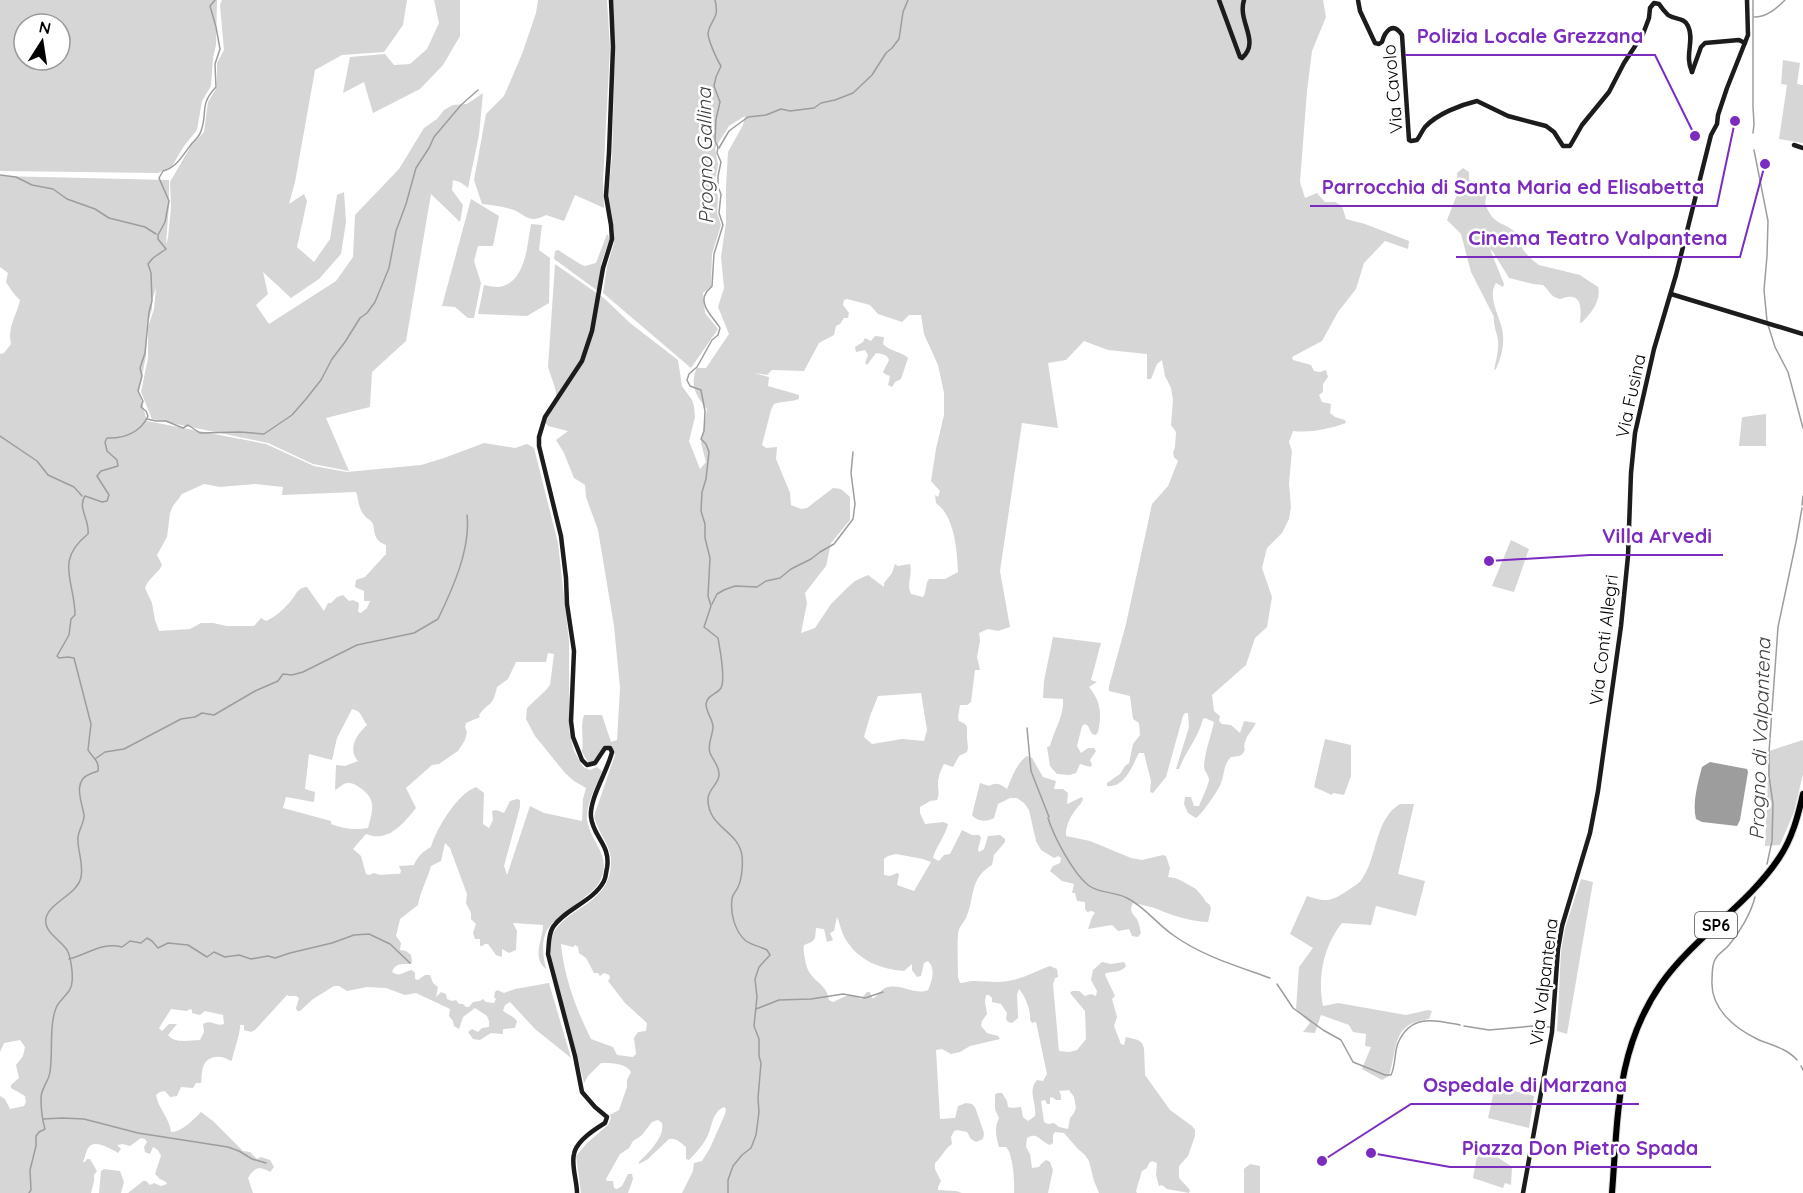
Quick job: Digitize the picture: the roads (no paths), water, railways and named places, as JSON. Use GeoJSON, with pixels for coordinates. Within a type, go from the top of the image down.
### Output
{"type":"FeatureCollection","features":[{"type":"Feature","properties":{"kind":"highway","name":"SP6"},"geometry":{"type":"LineString","coordinates":[[1612,1193],[1619,1100],[1625,1064],[1638,1025],[1663,981],[1681,960],[1763,879],[1778,859],[1793,830],[1803,794]]}},
{"type":"Feature","properties":{"kind":"street"},"geometry":{"type":"LineString","coordinates":[[577,1193],[574,1154],[581,1142],[605,1123],[607,1117],[582,1092],[575,1056],[548,954],[549,938],[553,927],[598,890],[605,880],[609,858],[591,818],[593,803],[612,752],[610,748],[605,748],[595,763],[587,765],[582,760],[573,737],[571,721],[574,651],[561,536],[540,452],[539,436],[546,417],[582,361],[592,331],[599,302],[603,268],[612,239],[606,196],[613,47],[611,0]]}},
{"type":"Feature","properties":{"kind":"street"},"geometry":{"type":"LineString","coordinates":[[1218,0],[1242,58],[1246,55],[1250,44],[1242,14],[1244,0]]}},
{"type":"Feature","properties":{"kind":"street","name":"Via Cavolo"},"geometry":{"type":"LineString","coordinates":[[1358,0],[1360,11],[1375,43],[1382,42],[1384,33],[1388,29],[1399,30],[1402,34],[1407,121],[1411,141],[1418,140],[1425,128],[1434,120],[1477,101],[1508,116],[1546,126],[1554,132],[1563,146],[1570,146],[1582,125],[1609,92],[1643,34],[1650,8],[1654,3],[1659,4],[1670,16],[1685,21],[1689,27],[1688,60],[1692,72],[1705,43],[1739,40],[1745,43]]}},
{"type":"Feature","properties":{"kind":"street","name":"Via Fusina"},"geometry":{"type":"LineString","coordinates":[[1630,506],[1635,433],[1654,349],[1671,294],[1711,135],[1717,124],[1727,88],[1745,43],[1749,25],[1748,0]]}},
{"type":"Feature","properties":{"kind":"street"},"geometry":{"type":"LineString","coordinates":[[1794,146],[1803,148]]}},
{"type":"Feature","properties":{"kind":"street"},"geometry":{"type":"LineString","coordinates":[[1671,294],[1803,334]]}},
{"type":"Feature","properties":{"kind":"street","name":"Via Conti Allegri"},"geometry":{"type":"LineString","coordinates":[[1604,741],[1621,626],[1630,506]]}},
{"type":"Feature","properties":{"kind":"street","name":"Via Valpantena"},"geometry":{"type":"LineString","coordinates":[[1523,1193],[1552,1032],[1558,949],[1562,926],[1590,833],[1604,741]]}},
{"type":"Feature","properties":{"kind":"waterway"},"geometry":{"type":"LineString","coordinates":[[29,1193],[31,1190],[30,1170],[36,1136],[45,1129],[41,1098],[50,1072],[54,1015],[58,1005],[70,989],[72,979],[68,953],[49,931],[46,918],[53,907],[79,883],[82,867],[78,837],[84,817],[80,787],[84,777],[98,771],[97,762],[88,750],[91,724],[74,658],[57,656],[69,635],[71,619],[75,615],[69,563],[72,553],[88,534],[82,505],[85,496],[102,502],[107,501],[109,495],[97,476],[101,471],[118,466],[117,460],[107,451],[105,442],[107,438],[131,433],[141,426],[148,416],[141,407],[143,401],[138,391],[152,301],[151,273],[148,264],[166,249],[158,239],[158,235],[165,222],[169,201],[159,178],[163,171],[179,161],[199,135],[207,99],[216,87],[215,64],[220,49],[210,6],[215,0]]}},
{"type":"Feature","properties":{"kind":"waterway","name":"Progno Gallina"},"geometry":{"type":"LineString","coordinates":[[715,0],[716,16],[708,33],[721,66],[714,86],[720,102],[716,119],[715,141],[721,162],[718,187],[721,194],[719,213],[723,225],[714,254],[712,286],[706,292],[704,302],[708,312],[720,328],[718,335],[712,340],[687,380],[690,386],[701,390],[705,411],[704,431],[701,439],[709,452],[701,511],[710,558],[708,596],[711,606],[704,627],[718,638],[723,671],[721,688],[708,699],[706,704],[713,726],[709,749],[719,774],[708,798],[712,816],[735,840],[742,856],[740,880],[732,899],[736,927],[746,941],[767,950],[770,955],[759,967],[755,979],[757,997],[754,1026],[759,1039],[761,1063],[756,1135],[751,1148],[733,1166],[728,1180],[728,1193]]}},
{"type":"Feature","properties":{"kind":"waterway"},"geometry":{"type":"LineString","coordinates":[[719,148],[729,131],[748,117],[766,115],[781,109],[790,111],[814,108],[821,103],[853,93],[872,75],[886,53],[899,39],[903,12],[908,0]]}},
{"type":"Feature","properties":{"kind":"waterway","name":"Progno di Valpantena"},"geometry":{"type":"LineString","coordinates":[[1753,0],[1753,133]]}},
{"type":"Feature","properties":{"kind":"waterway"},"geometry":{"type":"LineString","coordinates":[[1754,17],[1767,14],[1785,0]]}},
{"type":"Feature","properties":{"kind":"waterway"},"geometry":{"type":"LineString","coordinates":[[147,419],[166,421],[183,428],[188,425],[200,433],[264,434],[292,415],[321,380],[332,359],[360,318],[375,302],[389,268],[396,231],[416,168],[434,137],[461,105],[478,90]]}},
{"type":"Feature","properties":{"kind":"waterway","name":"Progno di Valpantena"},"geometry":{"type":"LineString","coordinates":[[1754,150],[1768,221],[1764,290],[1767,321]]}},
{"type":"Feature","properties":{"kind":"waterway"},"geometry":{"type":"LineString","coordinates":[[0,175],[16,177],[32,185],[53,189],[67,199],[95,209],[109,218],[145,227],[156,234]]}},
{"type":"Feature","properties":{"kind":"waterway","name":"Progno di Valpantena"},"geometry":{"type":"LineString","coordinates":[[1768,325],[1775,347],[1788,372],[1803,428]]}},
{"type":"Feature","properties":{"kind":"waterway"},"geometry":{"type":"LineString","coordinates":[[0,436],[37,461],[48,475],[74,487],[82,496]]}},
{"type":"Feature","properties":{"kind":"waterway"},"geometry":{"type":"LineString","coordinates":[[712,604],[717,594],[724,590],[735,586],[757,587],[766,581],[780,578],[834,544],[853,519],[855,504],[851,473],[853,452]]}},
{"type":"Feature","properties":{"kind":"waterway","name":"Progno di Valpantena"},"geometry":{"type":"LineString","coordinates":[[1802,505],[1803,496]]}},
{"type":"Feature","properties":{"kind":"waterway","name":"Progno di Valpantena"},"geometry":{"type":"LineString","coordinates":[[1767,864],[1772,841],[1773,804],[1769,776],[1769,752],[1778,627],[1802,508]]}},
{"type":"Feature","properties":{"kind":"waterway"},"geometry":{"type":"LineString","coordinates":[[95,759],[105,752],[124,749],[181,719],[195,717],[202,713],[214,715],[255,691],[278,681],[283,674],[292,675],[303,672],[357,645],[414,633],[438,619],[463,555],[467,515]]}},
{"type":"Feature","properties":{"kind":"waterway"},"geometry":{"type":"LineString","coordinates":[[1027,728],[1031,771],[1049,817]]}},
{"type":"Feature","properties":{"kind":"waterway"},"geometry":{"type":"LineString","coordinates":[[1048,818],[1076,872],[1092,888],[1122,896],[1133,902],[1167,931],[1196,949],[1270,978]]}},
{"type":"Feature","properties":{"kind":"waterway","name":"Progno di Valpantena"},"geometry":{"type":"LineString","coordinates":[[1755,897],[1741,928],[1715,960],[1712,990],[1719,1008],[1732,1023],[1757,1039],[1788,1052],[1797,1060]]}},
{"type":"Feature","properties":{"kind":"waterway"},"geometry":{"type":"LineString","coordinates":[[69,959],[101,947],[122,947],[130,941],[141,943],[147,938],[158,948],[168,943],[188,945],[207,957],[214,952],[225,957],[239,955],[251,959],[268,956],[275,958],[354,935],[369,934],[390,944],[410,963]]}},
{"type":"Feature","properties":{"kind":"waterway"},"geometry":{"type":"LineString","coordinates":[[1277,984],[1293,1008],[1341,1040],[1353,1062],[1385,1075],[1391,1075],[1398,1043],[1403,1033],[1410,1027],[1424,1021],[1442,1021],[1460,1025]]}},
{"type":"Feature","properties":{"kind":"waterway"},"geometry":{"type":"LineString","coordinates":[[756,1009],[779,1000],[811,999],[843,994],[865,998],[883,992]]}},
{"type":"Feature","properties":{"kind":"waterway"},"geometry":{"type":"LineString","coordinates":[[1464,1026],[1489,1030],[1533,1026],[1550,1027]]}},
{"type":"Feature","properties":{"kind":"waterway","name":"Progno di Valpantena"},"geometry":{"type":"LineString","coordinates":[[1801,1066],[1803,1070]]}},
{"type":"Feature","properties":{"kind":"waterway"},"geometry":{"type":"LineString","coordinates":[[43,1119],[84,1119],[138,1133],[228,1147],[266,1163]]}},
{"type":"Feature","properties":{"kind":"place","name":"Parrocchia di Santa Maria ed Elisabetta"},"geometry":{"type":"Point","coordinates":[1735,121]}},
{"type":"Feature","properties":{"kind":"place","name":"Polizia Locale Grezzana"},"geometry":{"type":"Point","coordinates":[1695,136]}},
{"type":"Feature","properties":{"kind":"place","name":"Cinema Teatro Valpantena"},"geometry":{"type":"Point","coordinates":[1765,164]}},
{"type":"Feature","properties":{"kind":"place","name":"Villa Arvedi"},"geometry":{"type":"Point","coordinates":[1489,561]}},
{"type":"Feature","properties":{"kind":"place","name":"Piazza Don Pietro Spada"},"geometry":{"type":"Point","coordinates":[1371,1153]}},
{"type":"Feature","properties":{"kind":"place","name":"Ospedale di Marzana"},"geometry":{"type":"Point","coordinates":[1322,1161]}}]}
